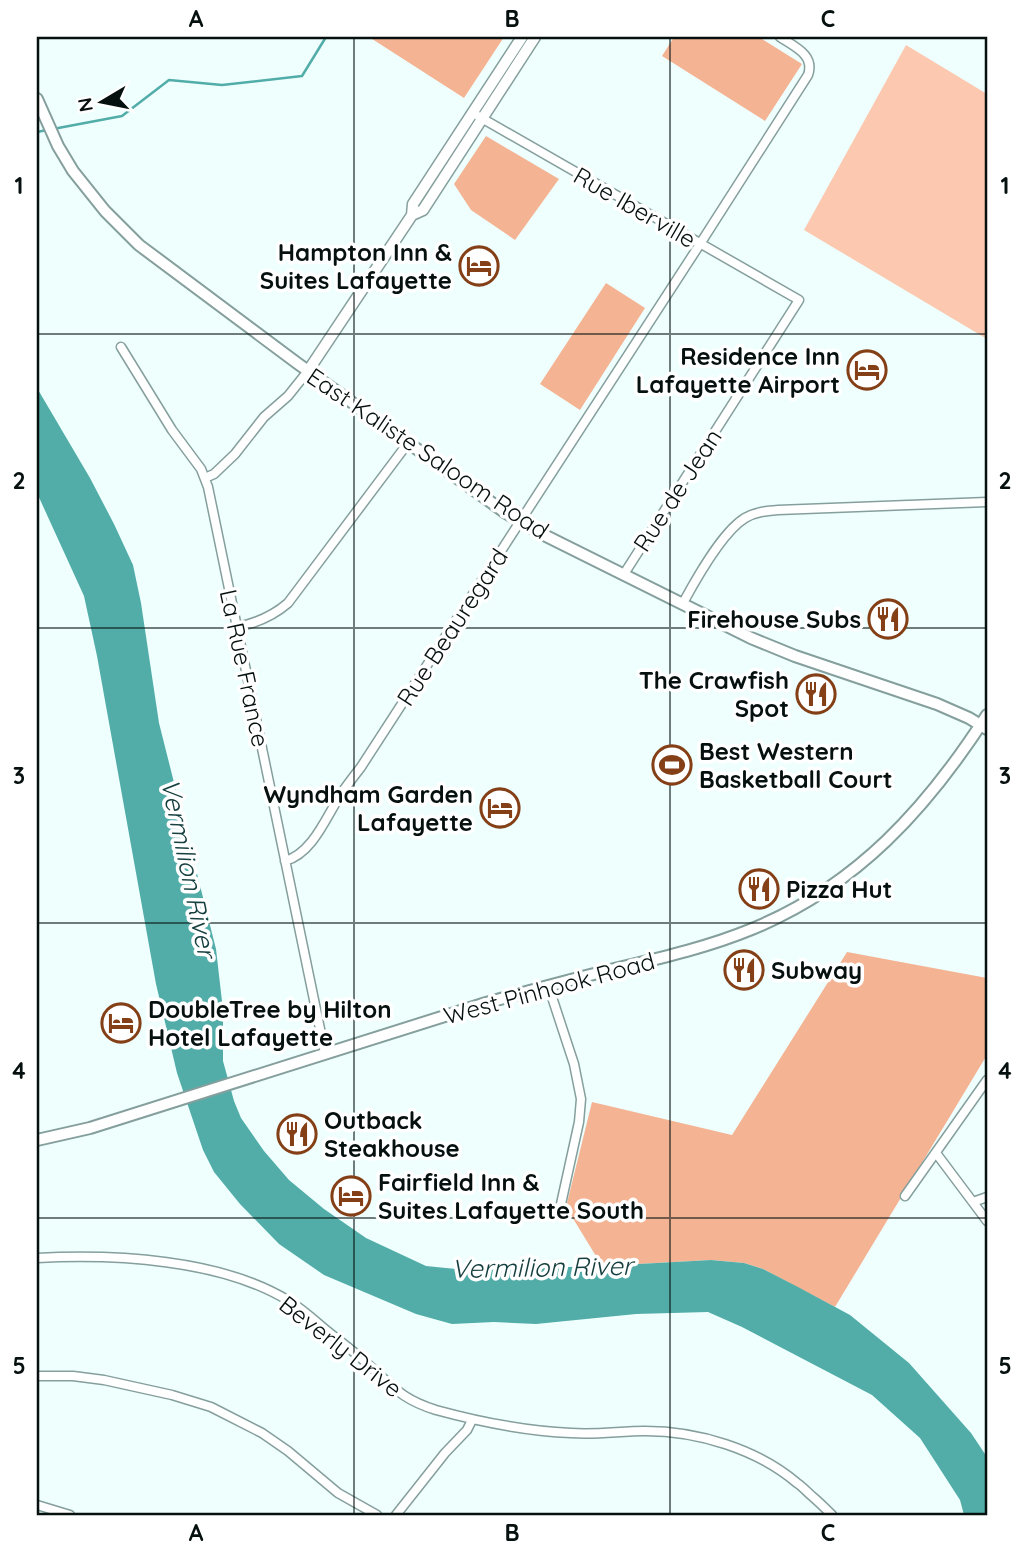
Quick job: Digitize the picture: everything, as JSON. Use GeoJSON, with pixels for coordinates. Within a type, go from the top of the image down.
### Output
{"type":"FeatureCollection","features":[{"type":"Feature","properties":{"kind":"main road","name":"East Kaliste Saloom Road"},"geometry":{"type":"LineString","coordinates":[[37,99],[43,116],[73,171],[105,211],[139,245],[308,371],[520,522],[775,649],[985,723]]}},
{"type":"Feature","properties":{"kind":"main road","name":"West Pinhook Road"},"geometry":{"type":"LineString","coordinates":[[37,1140],[90,1128],[548,985],[667,956],[754,928],[812,898],[859,865],[903,825],[985,723]]}},
{"type":"Feature","properties":{"kind":"street"},"geometry":{"type":"LineString","coordinates":[[205,478],[214,474],[235,453],[264,417],[288,396],[308,371],[412,215],[413,204],[522,37]]}},
{"type":"Feature","properties":{"kind":"street"},"geometry":{"type":"LineString","coordinates":[[412,215],[423,210],[535,37]]}},
{"type":"Feature","properties":{"kind":"street","name":"Rue Beauregard"},"geometry":{"type":"LineString","coordinates":[[285,861],[299,855],[310,843],[361,767],[808,75],[810,63],[806,55],[780,37]]}},
{"type":"Feature","properties":{"kind":"street","name":"Rue Iberville"},"geometry":{"type":"LineString","coordinates":[[472,113],[799,300]]}},
{"type":"Feature","properties":{"kind":"street","name":"Rue de Jean"},"geometry":{"type":"LineString","coordinates":[[624,574],[799,300]]}},
{"type":"Feature","properties":{"kind":"street","name":"La Rue France"},"geometry":{"type":"LineString","coordinates":[[121,346],[205,478],[325,1053]]}},
{"type":"Feature","properties":{"kind":"street"},"geometry":{"type":"LineString","coordinates":[[237,627],[265,619],[288,603],[408,443]]}},
{"type":"Feature","properties":{"kind":"street"},"geometry":{"type":"LineString","coordinates":[[683,603],[731,529],[745,518],[759,512],[987,502]]}},
{"type":"Feature","properties":{"kind":"street"},"geometry":{"type":"LineString","coordinates":[[548,985],[574,1064],[581,1099],[579,1122],[559,1213]]}},
{"type":"Feature","properties":{"kind":"street"},"geometry":{"type":"LineString","coordinates":[[905,1196],[987,1080]]}},
{"type":"Feature","properties":{"kind":"street"},"geometry":{"type":"LineString","coordinates":[[936,1153],[987,1221]]}},
{"type":"Feature","properties":{"kind":"street"},"geometry":{"type":"LineString","coordinates":[[973,1202],[987,1197]]}},
{"type":"Feature","properties":{"kind":"street","name":"Beverly Drive"},"geometry":{"type":"LineString","coordinates":[[37,1258],[68,1256],[151,1261],[202,1268],[244,1280],[289,1301],[404,1397],[432,1409],[472,1420],[520,1428],[571,1433],[666,1432],[719,1442],[748,1452],[786,1475],[832,1515]]}},
{"type":"Feature","properties":{"kind":"street"},"geometry":{"type":"LineString","coordinates":[[37,1376],[73,1376],[104,1380],[211,1407],[261,1433],[288,1451],[338,1493],[377,1515]]}},
{"type":"Feature","properties":{"kind":"street"},"geometry":{"type":"LineString","coordinates":[[396,1515],[445,1453],[467,1430],[472,1420]]}},
{"type":"Feature","properties":{"kind":"street"},"geometry":{"type":"LineString","coordinates":[[37,1505],[70,1515]]}},
{"type":"Feature","properties":{"kind":"shaded area"},"geometry":{"type":"Polygon","coordinates":[[[369,37],[504,37],[464,98],[369,37]]]}},
{"type":"Feature","properties":{"kind":"shaded area"},"geometry":{"type":"Polygon","coordinates":[[[674,37],[759,37],[802,64],[765,121],[662,56],[674,37]]]}},
{"type":"Feature","properties":{"kind":"shaded area"},"geometry":{"type":"Polygon","coordinates":[[[906,45],[987,94],[987,339],[804,230],[906,45]]]}},
{"type":"Feature","properties":{"kind":"shaded area"},"geometry":{"type":"Polygon","coordinates":[[[486,136],[559,179],[515,240],[471,210],[454,184],[486,136]]]}},
{"type":"Feature","properties":{"kind":"shaded area"},"geometry":{"type":"Polygon","coordinates":[[[606,283],[645,308],[580,410],[540,384],[606,283]]]}},
{"type":"Feature","properties":{"kind":"shaded area","name":"Best Western Basketball Court"},"geometry":{"type":"Polygon","coordinates":[[[673,751],[684,758],[671,778],[660,771],[673,751]]]}},
{"type":"Feature","properties":{"kind":"shaded area"},"geometry":{"type":"Polygon","coordinates":[[[847,952],[987,978],[987,1055],[835,1307],[763,1269],[744,1263],[711,1260],[602,1266],[566,1207],[592,1102],[732,1135],[847,952]]]}},
{"type":"Feature","properties":{"kind":"water","name":"Vermilion River"},"geometry":{"type":"Polygon","coordinates":[[[37,388],[90,478],[133,565],[159,723],[216,949],[223,1010],[223,1061],[241,1118],[264,1151],[289,1180],[324,1209],[366,1238],[426,1266],[466,1270],[711,1260],[744,1263],[763,1269],[850,1315],[909,1363],[971,1433],[987,1457],[987,1515],[964,1515],[960,1500],[920,1438],[872,1395],[708,1312],[636,1314],[536,1324],[452,1324],[416,1314],[324,1275],[279,1244],[240,1204],[214,1172],[203,1150],[177,1073],[156,984],[84,596],[37,493],[37,388]]]}},
{"type":"Feature","properties":{"kind":"waterway"},"geometry":{"type":"LineString","coordinates":[[53,129],[122,116],[169,80],[222,85],[302,76],[326,37]]}},
{"type":"Feature","properties":{"kind":"waterway"},"geometry":{"type":"LineString","coordinates":[[37,132],[47,130]]}},
{"type":"Feature","properties":{"kind":"place","name":"Hampton Inn & Suites Lafayette"},"geometry":{"type":"Point","coordinates":[479,266]}},
{"type":"Feature","properties":{"kind":"place","name":"Residence Inn Lafayette Airport"},"geometry":{"type":"Point","coordinates":[867,370]}},
{"type":"Feature","properties":{"kind":"place","name":"Firehouse Subs"},"geometry":{"type":"Point","coordinates":[888,619]}},
{"type":"Feature","properties":{"kind":"place","name":"The Crawfish Spot"},"geometry":{"type":"Point","coordinates":[816,694]}},
{"type":"Feature","properties":{"kind":"place","name":"Best Western Basketball Court"},"geometry":{"type":"Point","coordinates":[672,765]}},
{"type":"Feature","properties":{"kind":"place","name":"Wyndham Garden Lafayette"},"geometry":{"type":"Point","coordinates":[500,808]}},
{"type":"Feature","properties":{"kind":"place","name":"Pizza Hut"},"geometry":{"type":"Point","coordinates":[759,889]}},
{"type":"Feature","properties":{"kind":"place","name":"Subway"},"geometry":{"type":"Point","coordinates":[744,970]}},
{"type":"Feature","properties":{"kind":"place","name":"DoubleTree by Hilton Hotel Lafayette"},"geometry":{"type":"Point","coordinates":[121,1023]}},
{"type":"Feature","properties":{"kind":"place","name":"Outback Steakhouse"},"geometry":{"type":"Point","coordinates":[297,1134]}},
{"type":"Feature","properties":{"kind":"place","name":"Fairfield Inn & Suites Lafayette South"},"geometry":{"type":"Point","coordinates":[351,1196]}}]}
